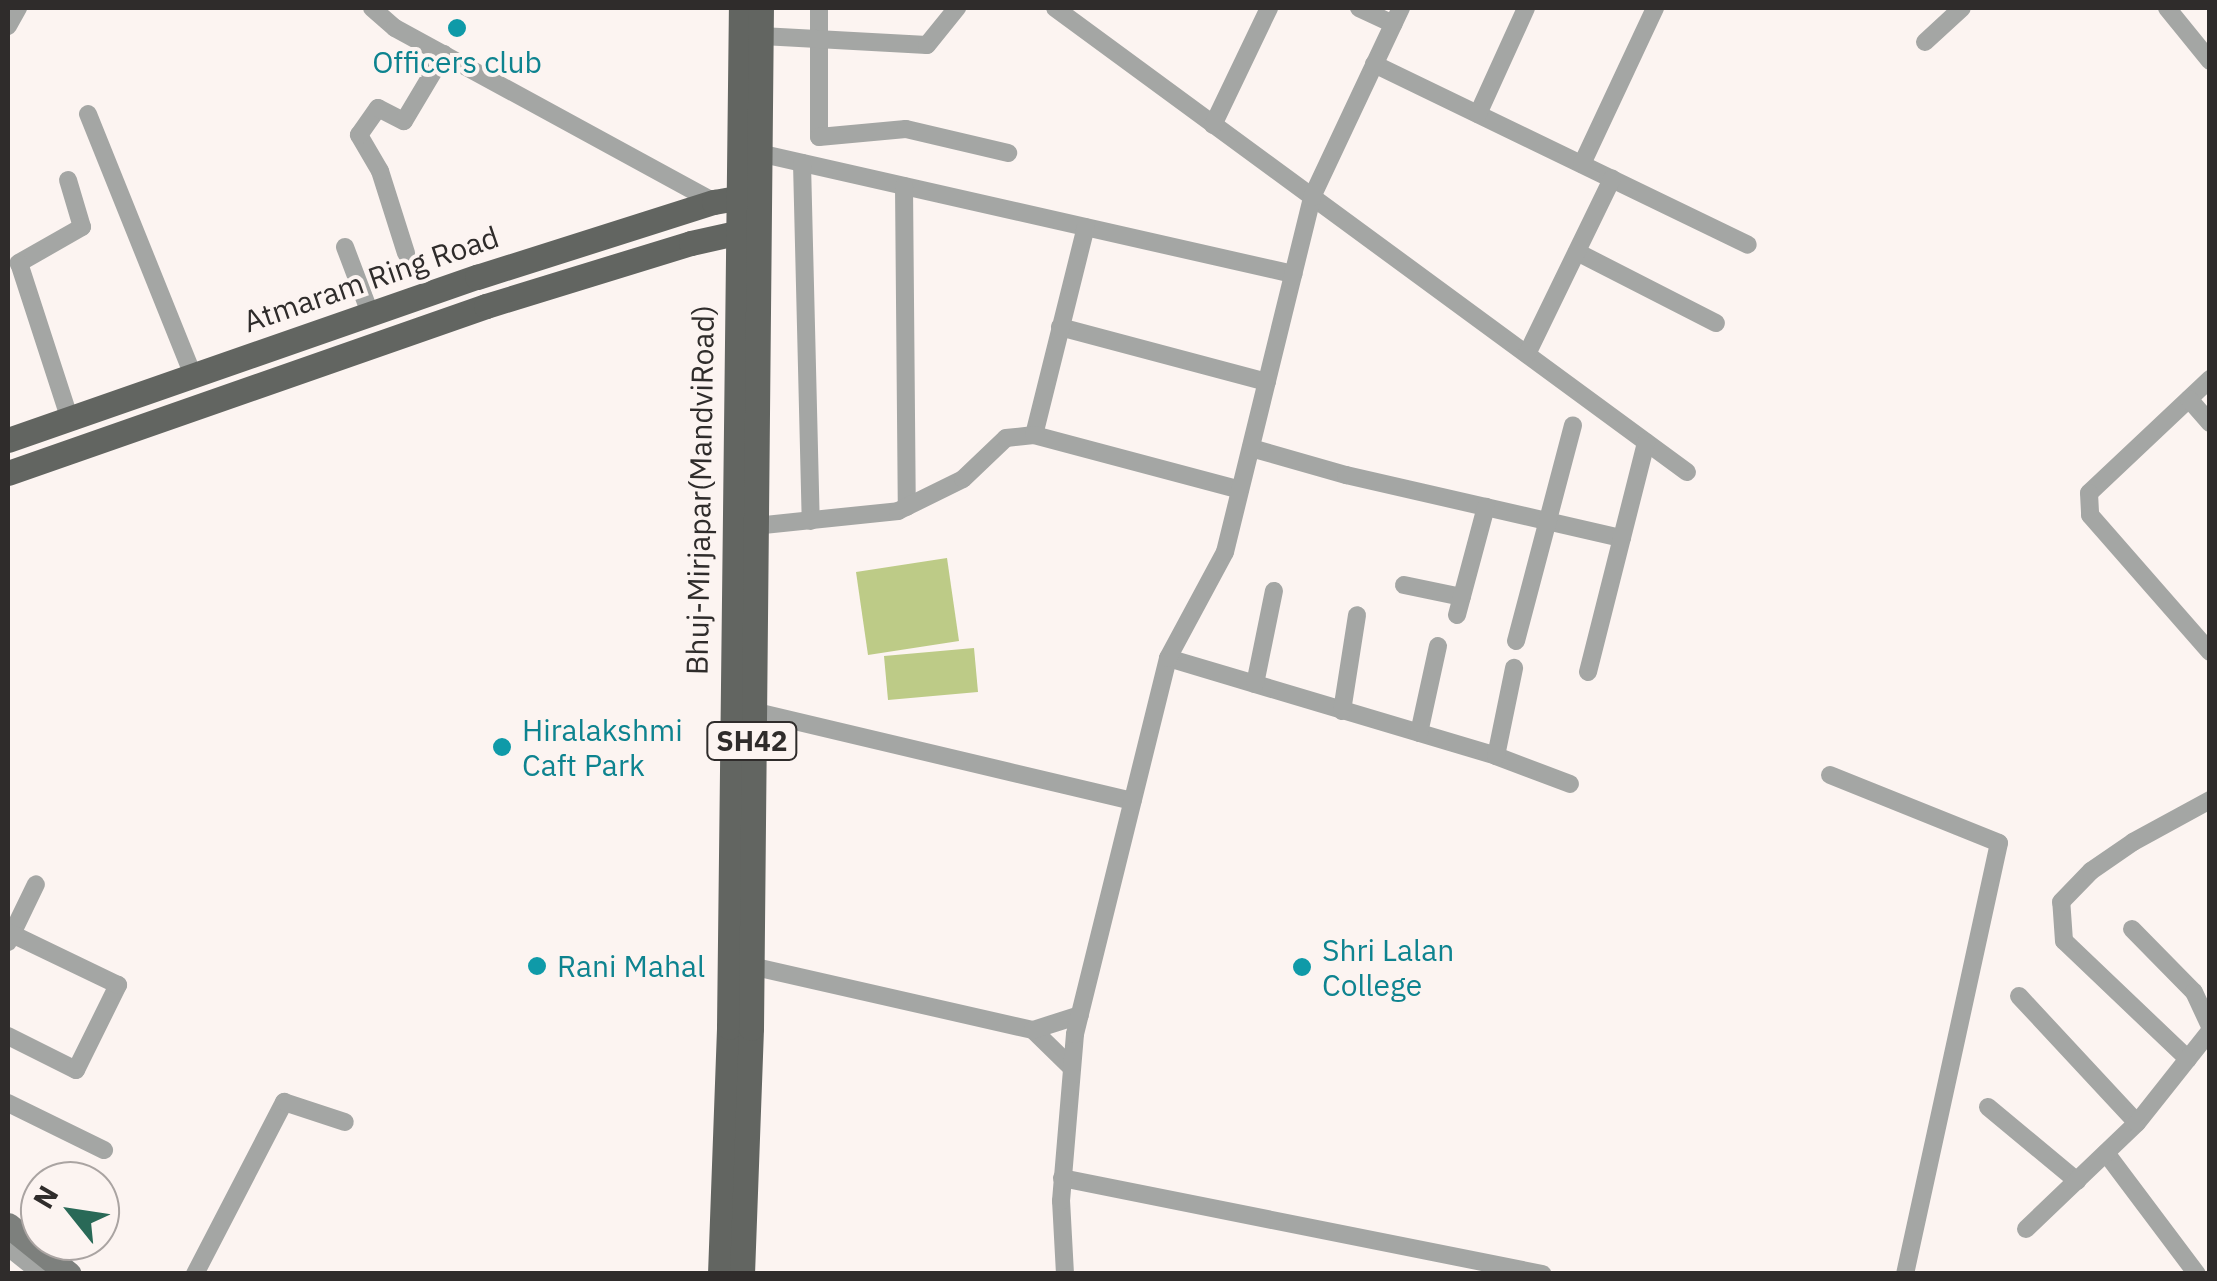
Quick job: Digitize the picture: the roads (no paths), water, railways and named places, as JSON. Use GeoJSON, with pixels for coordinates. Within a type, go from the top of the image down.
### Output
{"type":"FeatureCollection","features":[{"type":"Feature","properties":{"kind":"main road","name":"Bhuj-Mirjapar(MandviRoad)"},"geometry":{"type":"LineString","coordinates":[[741,8],[736,198],[747,231],[754,526],[751,966],[742,1274]]}},
{"type":"Feature","properties":{"kind":"main road","name":"Bhuj-Mirjapar(MandviRoad)"},"geometry":{"type":"LineString","coordinates":[[736,198],[759,153],[761,8]]}},
{"type":"Feature","properties":{"kind":"main road","name":"Atmaram Ring Road"},"geometry":{"type":"LineString","coordinates":[[8,440],[370,313],[736,198]]}},
{"type":"Feature","properties":{"kind":"main road","name":"Bhuj-Mirjapar(MandviRoad)"},"geometry":{"type":"LineString","coordinates":[[720,1274],[747,231]]}},
{"type":"Feature","properties":{"kind":"main road","name":"Atmaram Ring Road"},"geometry":{"type":"LineString","coordinates":[[8,473],[486,306],[747,231]]}},
{"type":"Feature","properties":{"kind":"main road"},"geometry":{"type":"LineString","coordinates":[[8,1225],[70,1274]]}},
{"type":"Feature","properties":{"kind":"street"},"geometry":{"type":"LineString","coordinates":[[8,26],[18,8]]}},
{"type":"Feature","properties":{"kind":"street"},"geometry":{"type":"LineString","coordinates":[[372,8],[395,28],[444,54],[736,198]]}},
{"type":"Feature","properties":{"kind":"street"},"geometry":{"type":"LineString","coordinates":[[818,8],[819,137],[906,129],[1008,153]]}},
{"type":"Feature","properties":{"kind":"street"},"geometry":{"type":"LineString","coordinates":[[761,36],[927,45],[957,8]]}},
{"type":"Feature","properties":{"kind":"street"},"geometry":{"type":"LineString","coordinates":[[1055,8],[1688,472]]}},
{"type":"Feature","properties":{"kind":"street"},"geometry":{"type":"LineString","coordinates":[[1213,125],[1269,8]]}},
{"type":"Feature","properties":{"kind":"street"},"geometry":{"type":"LineString","coordinates":[[1065,1274],[1062,1178],[1080,1016],[1168,658],[1226,552],[1312,197],[1398,16],[1358,8]]}},
{"type":"Feature","properties":{"kind":"street"},"geometry":{"type":"LineString","coordinates":[[1478,114],[1526,8]]}},
{"type":"Feature","properties":{"kind":"street"},"geometry":{"type":"LineString","coordinates":[[1582,164],[1655,8]]}},
{"type":"Feature","properties":{"kind":"street"},"geometry":{"type":"LineString","coordinates":[[1925,42],[1962,8]]}},
{"type":"Feature","properties":{"kind":"street"},"geometry":{"type":"LineString","coordinates":[[2167,8],[2210,61]]}},
{"type":"Feature","properties":{"kind":"street"},"geometry":{"type":"LineString","coordinates":[[406,253],[380,171],[360,134],[378,108],[404,121],[444,54]]}},
{"type":"Feature","properties":{"kind":"street"},"geometry":{"type":"LineString","coordinates":[[1374,64],[1748,245]]}},
{"type":"Feature","properties":{"kind":"street"},"geometry":{"type":"LineString","coordinates":[[88,114],[192,373]]}},
{"type":"Feature","properties":{"kind":"street"},"geometry":{"type":"LineString","coordinates":[[759,153],[1293,274]]}},
{"type":"Feature","properties":{"kind":"street"},"geometry":{"type":"LineString","coordinates":[[802,163],[811,521]]}},
{"type":"Feature","properties":{"kind":"street"},"geometry":{"type":"LineString","coordinates":[[1526,354],[1612,179]]}},
{"type":"Feature","properties":{"kind":"street"},"geometry":{"type":"LineString","coordinates":[[68,180],[82,228],[19,263],[69,417]]}},
{"type":"Feature","properties":{"kind":"street"},"geometry":{"type":"LineString","coordinates":[[904,186],[907,507]]}},
{"type":"Feature","properties":{"kind":"street"},"geometry":{"type":"LineString","coordinates":[[1034,435],[1086,227]]}},
{"type":"Feature","properties":{"kind":"street"},"geometry":{"type":"LineString","coordinates":[[345,247],[370,313]]}},
{"type":"Feature","properties":{"kind":"street"},"geometry":{"type":"LineString","coordinates":[[1576,252],[1716,323]]}},
{"type":"Feature","properties":{"kind":"street"},"geometry":{"type":"LineString","coordinates":[[1060,327],[1267,382]]}},
{"type":"Feature","properties":{"kind":"street"},"geometry":{"type":"LineString","coordinates":[[2210,379],[2089,492],[2090,515],[2210,652]]}},
{"type":"Feature","properties":{"kind":"street"},"geometry":{"type":"LineString","coordinates":[[2188,398],[2210,423]]}},
{"type":"Feature","properties":{"kind":"street"},"geometry":{"type":"LineString","coordinates":[[1516,641],[1574,425]]}},
{"type":"Feature","properties":{"kind":"street"},"geometry":{"type":"LineString","coordinates":[[754,526],[907,507],[962,480],[1006,438],[1034,435],[1240,490]]}},
{"type":"Feature","properties":{"kind":"street"},"geometry":{"type":"LineString","coordinates":[[1588,672],[1646,442]]}},
{"type":"Feature","properties":{"kind":"street"},"geometry":{"type":"LineString","coordinates":[[1250,448],[1622,538]]}},
{"type":"Feature","properties":{"kind":"street"},"geometry":{"type":"LineString","coordinates":[[1404,585],[1460,606],[1486,507]]}},
{"type":"Feature","properties":{"kind":"street"},"geometry":{"type":"LineString","coordinates":[[1255,684],[1274,590]]}},
{"type":"Feature","properties":{"kind":"street"},"geometry":{"type":"LineString","coordinates":[[1342,711],[1357,615]]}},
{"type":"Feature","properties":{"kind":"street"},"geometry":{"type":"LineString","coordinates":[[1419,733],[1438,646]]}},
{"type":"Feature","properties":{"kind":"street"},"geometry":{"type":"LineString","coordinates":[[1168,658],[1496,756],[1570,784]]}},
{"type":"Feature","properties":{"kind":"street"},"geometry":{"type":"LineString","coordinates":[[1496,756],[1514,668]]}},
{"type":"Feature","properties":{"kind":"street"},"geometry":{"type":"LineString","coordinates":[[752,711],[1133,801]]}},
{"type":"Feature","properties":{"kind":"street"},"geometry":{"type":"LineString","coordinates":[[1830,775],[2000,843],[1905,1274]]}},
{"type":"Feature","properties":{"kind":"street"},"geometry":{"type":"LineString","coordinates":[[2188,1059],[2064,940],[2060,902],[2092,871],[2133,842],[2210,800]]}},
{"type":"Feature","properties":{"kind":"street"},"geometry":{"type":"LineString","coordinates":[[8,1036],[76,1070],[118,984],[10,939],[36,884]]}},
{"type":"Feature","properties":{"kind":"street"},"geometry":{"type":"LineString","coordinates":[[2026,1230],[2137,1123],[2210,1029],[2194,992],[2132,929]]}},
{"type":"Feature","properties":{"kind":"street"},"geometry":{"type":"LineString","coordinates":[[751,966],[1033,1030],[1080,1016]]}},
{"type":"Feature","properties":{"kind":"street"},"geometry":{"type":"LineString","coordinates":[[2019,996],[2137,1123]]}},
{"type":"Feature","properties":{"kind":"street"},"geometry":{"type":"LineString","coordinates":[[1033,1030],[1072,1068]]}},
{"type":"Feature","properties":{"kind":"street"},"geometry":{"type":"LineString","coordinates":[[196,1274],[284,1102],[345,1122]]}},
{"type":"Feature","properties":{"kind":"street"},"geometry":{"type":"LineString","coordinates":[[8,1104],[104,1150]]}},
{"type":"Feature","properties":{"kind":"street"},"geometry":{"type":"LineString","coordinates":[[1988,1107],[2076,1181]]}},
{"type":"Feature","properties":{"kind":"street"},"geometry":{"type":"LineString","coordinates":[[2106,1152],[2198,1274]]}},
{"type":"Feature","properties":{"kind":"street"},"geometry":{"type":"LineString","coordinates":[[1062,1178],[1544,1274]]}},
{"type":"Feature","properties":{"kind":"street"},"geometry":{"type":"LineString","coordinates":[[8,1246],[35,1271]]}},
{"type":"Feature","properties":{"kind":"place","name":"Officers club"},"geometry":{"type":"Point","coordinates":[457,28]}},
{"type":"Feature","properties":{"kind":"place","name":"Hiralakshmi Caft Park"},"geometry":{"type":"Point","coordinates":[502,747]}},
{"type":"Feature","properties":{"kind":"place","name":"Rani Mahal"},"geometry":{"type":"Point","coordinates":[537,966]}},
{"type":"Feature","properties":{"kind":"place","name":"Shri Lalan College"},"geometry":{"type":"Point","coordinates":[1302,967]}}]}
